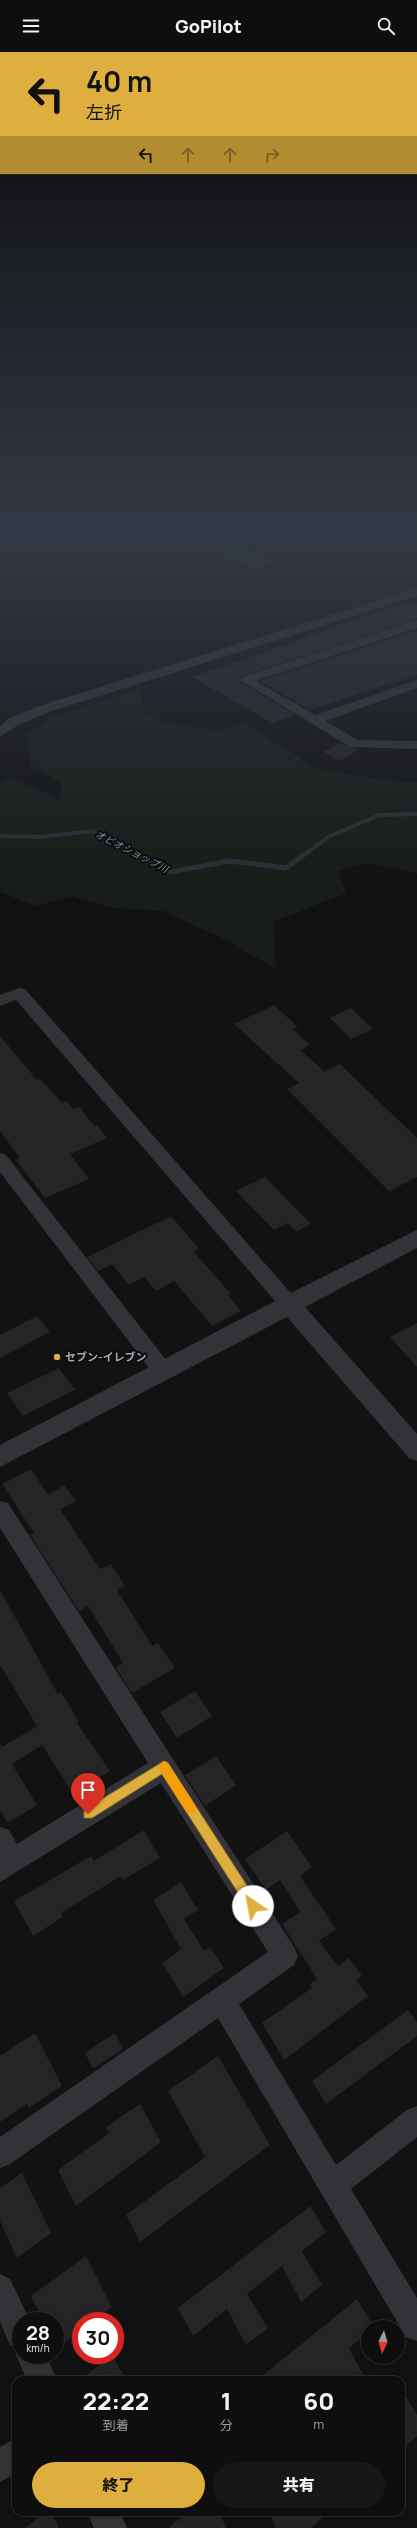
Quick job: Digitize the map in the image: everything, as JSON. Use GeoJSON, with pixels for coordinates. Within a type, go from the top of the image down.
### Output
{"type":"FeatureCollection","features":[{"type":"Feature","properties":{"kind":"street"},"geometry":{"type":"LineString","coordinates":[[0,733],[13,722],[44,709],[246,646]]}},
{"type":"Feature","properties":{"kind":"street"},"geometry":{"type":"LineString","coordinates":[[351,646],[246,680],[354,744],[417,745]]}},
{"type":"Feature","properties":{"kind":"street"},"geometry":{"type":"LineString","coordinates":[[314,720],[417,685]]}},
{"type":"Feature","properties":{"kind":"street"},"geometry":{"type":"LineString","coordinates":[[0,1001],[20,993],[417,1451]]}},
{"type":"Feature","properties":{"kind":"street"},"geometry":{"type":"LineString","coordinates":[[0,1159],[163,1371]]}},
{"type":"Feature","properties":{"kind":"street"},"geometry":{"type":"LineString","coordinates":[[0,1457],[417,1238]]}},
{"type":"Feature","properties":{"kind":"street"},"geometry":{"type":"LineString","coordinates":[[0,1510],[285,1956],[0,2154]]}},
{"type":"Feature","properties":{"kind":"street"},"geometry":{"type":"LineString","coordinates":[[0,1839],[6,1865],[164,1767]]}},
{"type":"Feature","properties":{"kind":"street"},"geometry":{"type":"LineString","coordinates":[[222,2000],[417,2326]]}},
{"type":"Feature","properties":{"kind":"street"},"geometry":{"type":"LineString","coordinates":[[333,2185],[417,2120]]}},
{"type":"Feature","properties":{"kind":"street"},"geometry":{"type":"LineString","coordinates":[[0,2289],[12,2315]]}},
{"type":"Feature","properties":{"kind":"street"},"geometry":{"type":"LineString","coordinates":[[35,2364],[40,2376]]}},
{"type":"Feature","properties":{"kind":"street"},"geometry":{"type":"LineString","coordinates":[[0,2466],[12,2457]]}},
{"type":"Feature","properties":{"kind":"street"},"geometry":{"type":"LineString","coordinates":[[105,2516],[111,2528]]}},
{"type":"Feature","properties":{"kind":"shaded area"},"geometry":{"type":"Polygon","coordinates":[[[141,689],[144,711],[163,723],[222,731],[245,723],[314,767],[382,780],[417,782],[417,873],[366,863],[339,871],[346,893],[273,922],[276,969],[224,939],[163,911],[113,908],[72,896],[36,906],[0,892],[0,786],[6,778],[31,786],[59,800],[62,783],[31,766],[26,733],[50,718],[141,689]]]}},
{"type":"Feature","properties":{"kind":"building"},"geometry":{"type":"Polygon","coordinates":[[[285,646],[335,646],[241,676],[239,681],[295,715],[272,723],[192,677],[285,646]]]}},
{"type":"Feature","properties":{"kind":"building"},"geometry":{"type":"Polygon","coordinates":[[[369,646],[417,646],[417,675],[310,710],[260,681],[369,646]]]}},
{"type":"Feature","properties":{"kind":"building"},"geometry":{"type":"Polygon","coordinates":[[[340,743],[358,750],[339,761],[323,752],[340,743]]]}},
{"type":"Feature","properties":{"kind":"building"},"geometry":{"type":"Polygon","coordinates":[[[274,1005],[298,1027],[292,1029],[310,1045],[300,1050],[324,1071],[340,1064],[417,1138],[417,1177],[389,1191],[287,1089],[299,1083],[234,1024],[274,1005]]]}},
{"type":"Feature","properties":{"kind":"building"},"geometry":{"type":"Polygon","coordinates":[[[351,1008],[373,1029],[351,1039],[330,1018],[351,1008]]]}},
{"type":"Feature","properties":{"kind":"building"},"geometry":{"type":"Polygon","coordinates":[[[0,1036],[37,1080],[40,1079],[62,1103],[67,1101],[73,1109],[79,1106],[94,1126],[97,1125],[107,1138],[70,1154],[89,1179],[45,1198],[16,1160],[20,1158],[0,1131],[0,1036]]]}},
{"type":"Feature","properties":{"kind":"building"},"geometry":{"type":"Polygon","coordinates":[[[265,1177],[311,1224],[296,1232],[288,1223],[274,1230],[236,1191],[265,1177]]]}},
{"type":"Feature","properties":{"kind":"building"},"geometry":{"type":"Polygon","coordinates":[[[171,1216],[199,1249],[194,1252],[230,1293],[227,1294],[241,1311],[212,1326],[174,1281],[156,1291],[144,1277],[129,1285],[112,1264],[98,1271],[87,1257],[171,1216]]]}},
{"type":"Feature","properties":{"kind":"building"},"geometry":{"type":"Polygon","coordinates":[[[37,1316],[50,1332],[0,1358],[0,1335],[37,1316]]]}},
{"type":"Feature","properties":{"kind":"building"},"geometry":{"type":"Polygon","coordinates":[[[417,1323],[417,1367],[390,1337],[417,1323]]]}},
{"type":"Feature","properties":{"kind":"building"},"geometry":{"type":"Polygon","coordinates":[[[59,1368],[75,1390],[23,1416],[7,1393],[59,1368]]]}},
{"type":"Feature","properties":{"kind":"building"},"geometry":{"type":"Polygon","coordinates":[[[31,1469],[48,1495],[64,1485],[76,1501],[60,1509],[100,1569],[111,1564],[125,1586],[117,1590],[152,1646],[158,1643],[175,1668],[132,1693],[116,1668],[123,1663],[88,1606],[79,1611],[30,1535],[34,1533],[2,1484],[31,1469]]]}},
{"type":"Feature","properties":{"kind":"building"},"geometry":{"type":"Polygon","coordinates":[[[0,1590],[58,1694],[61,1692],[79,1722],[77,1723],[110,1771],[74,1795],[42,1745],[12,1764],[37,1805],[8,1823],[0,1810],[0,1743],[2,1747],[37,1726],[0,1665],[0,1590]]]}},
{"type":"Feature","properties":{"kind":"building"},"geometry":{"type":"Polygon","coordinates":[[[195,1691],[212,1716],[177,1738],[160,1712],[195,1691]]]}},
{"type":"Feature","properties":{"kind":"building"},"geometry":{"type":"Polygon","coordinates":[[[216,1756],[236,1785],[205,1806],[185,1775],[216,1756]]]}},
{"type":"Feature","properties":{"kind":"building"},"geometry":{"type":"Polygon","coordinates":[[[144,1830],[160,1858],[123,1880],[121,1876],[61,1913],[63,1917],[33,1936],[14,1901],[91,1856],[94,1861],[144,1830]]]}},
{"type":"Feature","properties":{"kind":"building"},"geometry":{"type":"Polygon","coordinates":[[[287,1831],[312,1867],[300,1876],[336,1929],[319,1941],[338,1966],[349,1958],[362,1976],[356,1980],[368,1996],[284,2060],[262,2023],[312,1988],[310,1984],[317,1979],[282,1924],[300,1912],[280,1880],[266,1890],[245,1859],[287,1831]]]}},
{"type":"Feature","properties":{"kind":"building"},"geometry":{"type":"Polygon","coordinates":[[[181,1882],[198,1910],[184,1919],[204,1951],[210,1947],[224,1968],[183,1997],[162,1963],[181,1949],[153,1900],[181,1882]]]}},
{"type":"Feature","properties":{"kind":"building"},"geometry":{"type":"Polygon","coordinates":[[[408,2010],[417,2022],[417,2036],[326,2104],[312,2081],[408,2010]]]}},
{"type":"Feature","properties":{"kind":"building"},"geometry":{"type":"Polygon","coordinates":[[[35,2033],[62,2086],[29,2108],[27,2104],[0,2122],[0,2056],[35,2033]]]}},
{"type":"Feature","properties":{"kind":"building"},"geometry":{"type":"Polygon","coordinates":[[[115,2033],[123,2049],[93,2069],[85,2053],[115,2033]]]}},
{"type":"Feature","properties":{"kind":"building"},"geometry":{"type":"Polygon","coordinates":[[[218,2056],[270,2145],[140,2242],[126,2215],[205,2157],[168,2091],[218,2056]]]}},
{"type":"Feature","properties":{"kind":"building"},"geometry":{"type":"Polygon","coordinates":[[[140,2104],[161,2142],[76,2206],[58,2170],[109,2133],[106,2127],[140,2104]]]}},
{"type":"Feature","properties":{"kind":"building"},"geometry":{"type":"Polygon","coordinates":[[[22,2173],[51,2233],[17,2258],[0,2221],[0,2188],[22,2173]]]}},
{"type":"Feature","properties":{"kind":"building"},"geometry":{"type":"Polygon","coordinates":[[[310,2206],[326,2232],[302,2251],[322,2285],[301,2302],[282,2266],[247,2294],[268,2328],[246,2345],[227,2309],[193,2336],[178,2308],[310,2206]]]}},
{"type":"Feature","properties":{"kind":"building"},"geometry":{"type":"Polygon","coordinates":[[[86,2256],[112,2307],[106,2312],[72,2312],[72,2338],[64,2343],[64,2312],[39,2312],[31,2296],[86,2256]]]}},
{"type":"Feature","properties":{"kind":"building"},"geometry":{"type":"Polygon","coordinates":[[[357,2299],[370,2320],[361,2320],[361,2339],[349,2348],[364,2376],[262,2376],[357,2299]]]}},
{"type":"Feature","properties":{"kind":"building"},"geometry":{"type":"Polygon","coordinates":[[[100,2364],[117,2364],[124,2376],[85,2376],[100,2364]]]}},
{"type":"Feature","properties":{"kind":"building"},"geometry":{"type":"Polygon","coordinates":[[[405,2395],[417,2415],[417,2436],[405,2446],[405,2395]]]}},
{"type":"Feature","properties":{"kind":"building"},"geometry":{"type":"Polygon","coordinates":[[[40,2516],[54,2516],[59,2528],[25,2528],[40,2516]]]}},
{"type":"Feature","properties":{"kind":"building"},"geometry":{"type":"Polygon","coordinates":[[[182,2516],[220,2516],[227,2528],[168,2528],[182,2516]]]}},
{"type":"Feature","properties":{"kind":"building"},"geometry":{"type":"Polygon","coordinates":[[[270,2516],[324,2516],[311,2528],[276,2528],[270,2516]]]}},
{"type":"Feature","properties":{"kind":"waterway","name":"オビオショップ川"},"geometry":{"type":"LineString","coordinates":[[308,852],[328,837],[379,815],[417,814]]}},
{"type":"Feature","properties":{"kind":"waterway","name":"オビオショップ川"},"geometry":{"type":"LineString","coordinates":[[0,836],[40,837],[92,831],[132,852]]}},
{"type":"Feature","properties":{"kind":"waterway","name":"オビオショップ川"},"geometry":{"type":"LineString","coordinates":[[130,851],[170,872],[230,861],[286,868],[309,851]]}},
{"type":"Feature","properties":{"kind":"slow traffic"},"geometry":{"type":"LineString","coordinates":[[164,1767],[191,1809]]}},
{"type":"Feature","properties":{"kind":"place","name":"セブン-イレブン"},"geometry":{"type":"Point","coordinates":[57,1357]}},
{"type":"Feature","properties":{"kind":"route"},"geometry":{"type":"LineString","coordinates":[[88,1814],[164,1767],[253,1906]]}}]}
